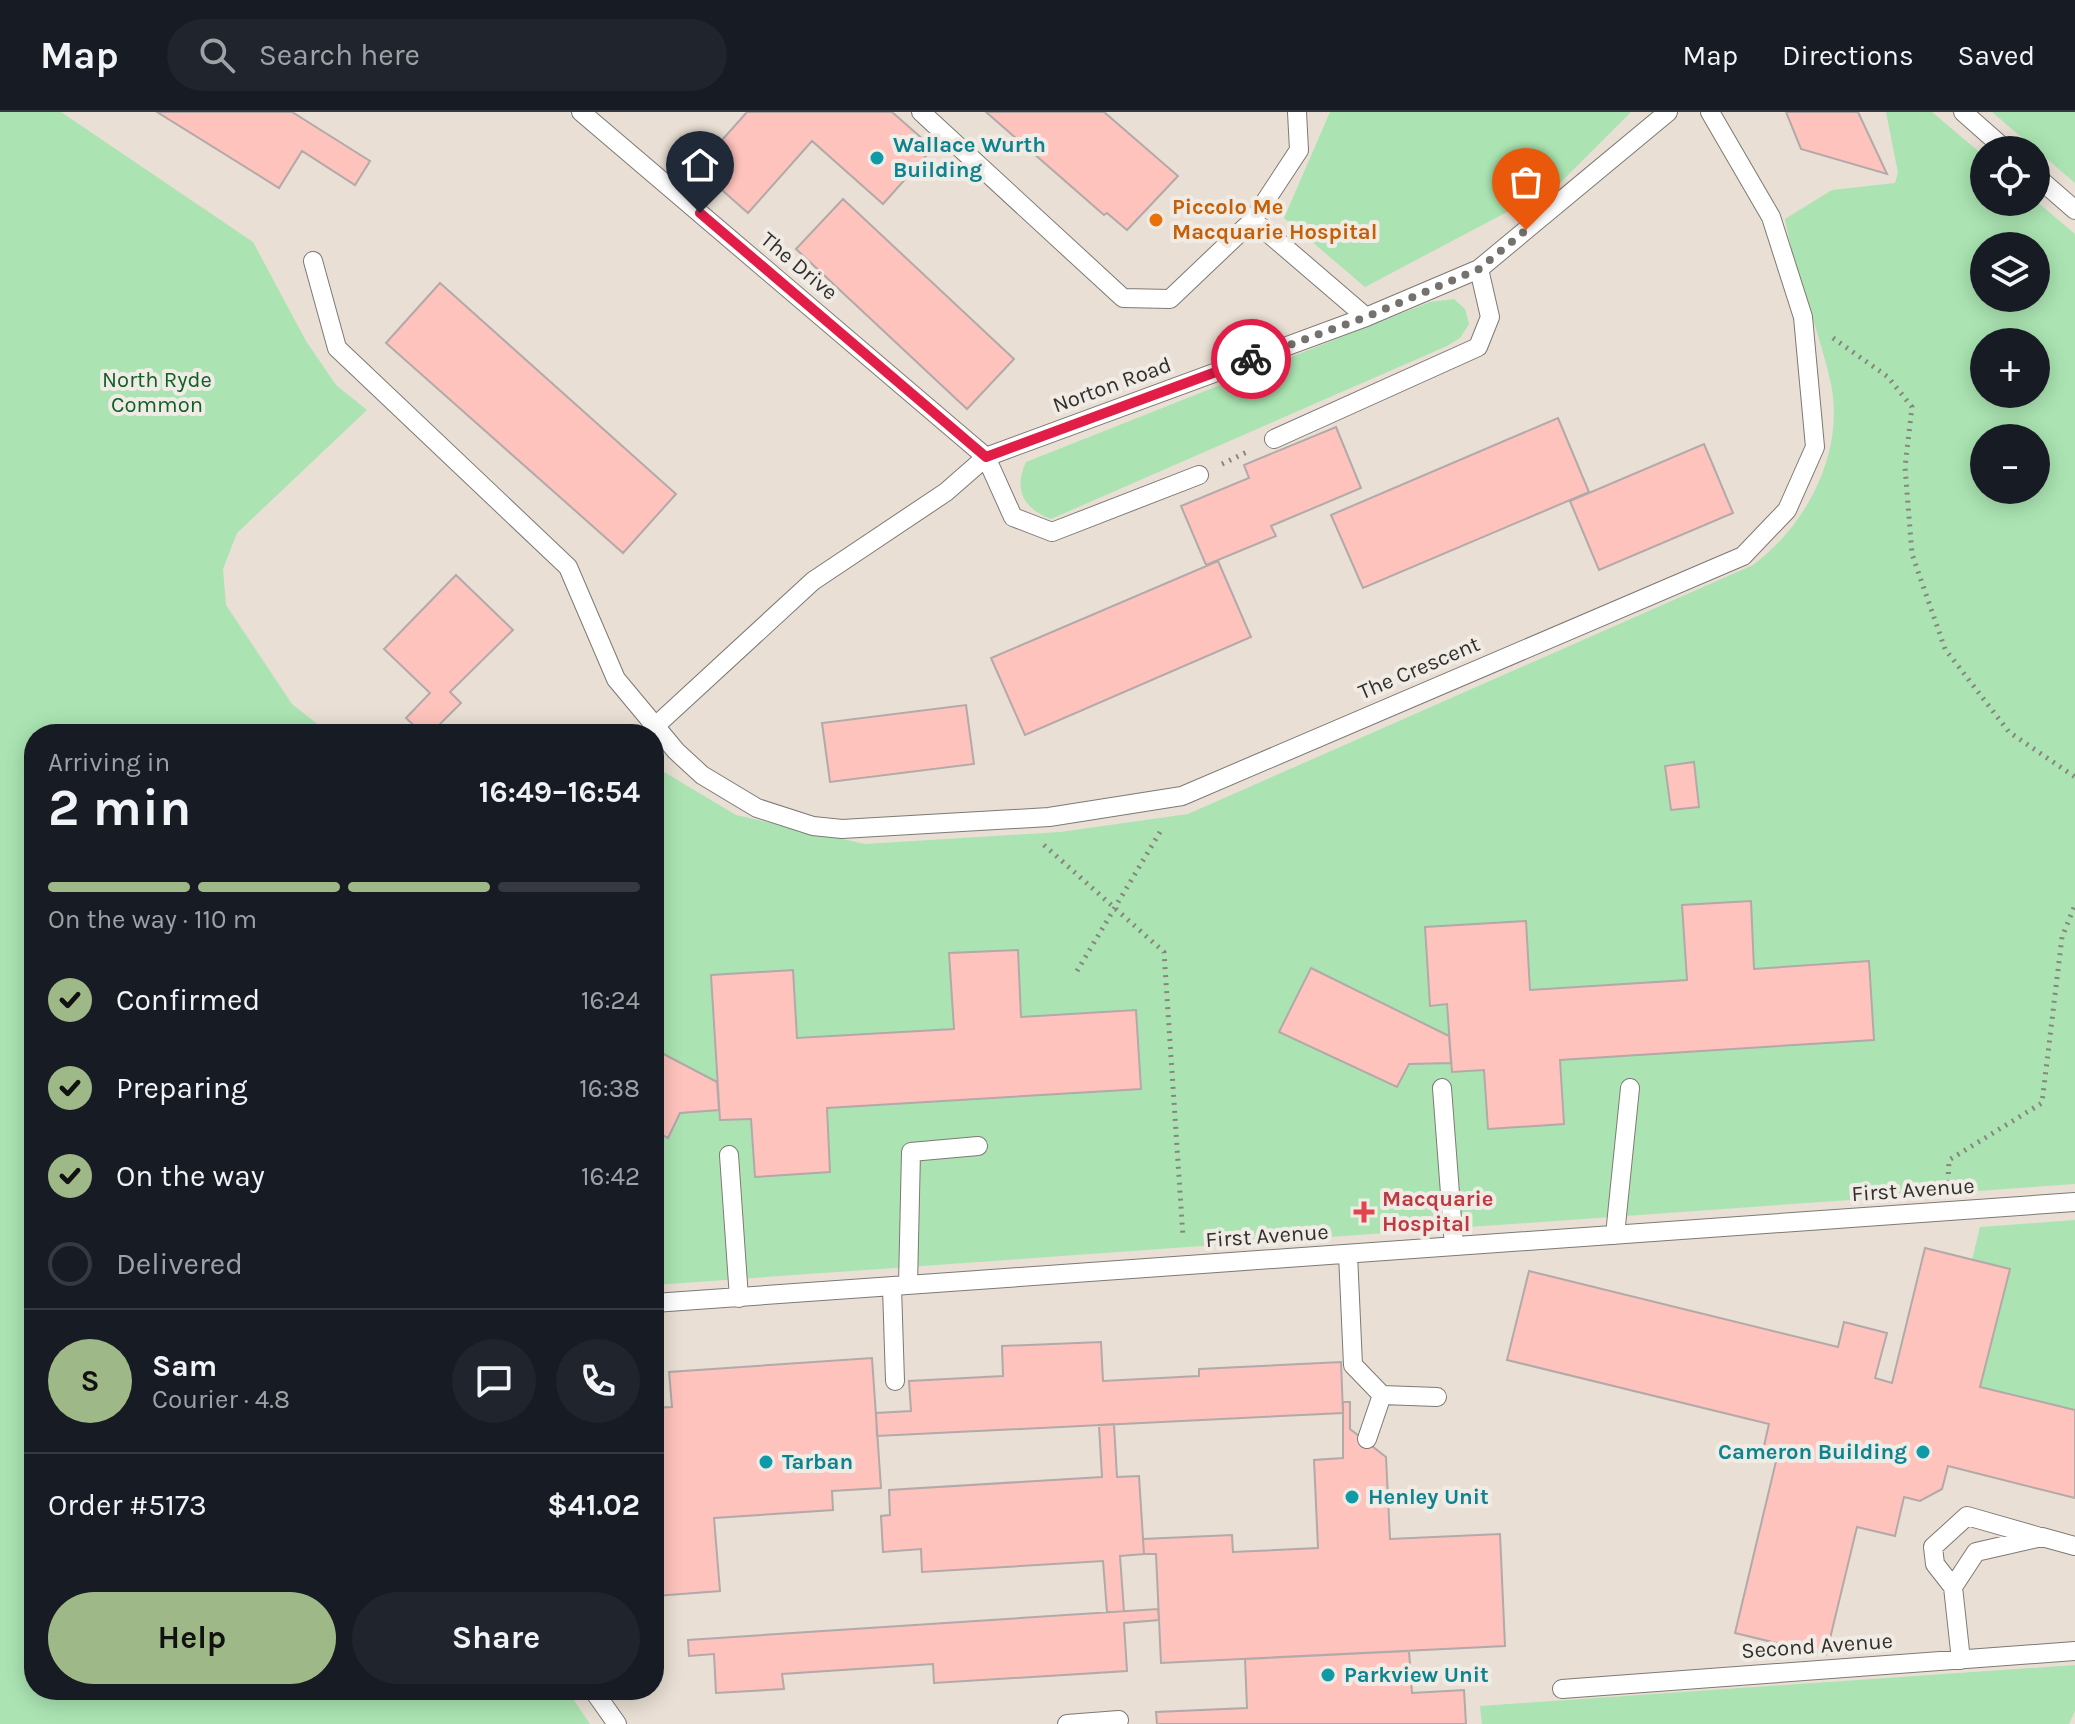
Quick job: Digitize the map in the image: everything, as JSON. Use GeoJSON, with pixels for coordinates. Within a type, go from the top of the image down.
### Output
{"type":"FeatureCollection","features":[{"type":"Feature","properties":{"kind":"lane","name":"The Drive"},"geometry":{"type":"LineString","coordinates":[[581,112],[986,457]]}},
{"type":"Feature","properties":{"kind":"lane"},"geometry":{"type":"LineString","coordinates":[[921,112],[1123,298],[1170,299],[1253,220],[1299,150],[1297,112]]}},
{"type":"Feature","properties":{"kind":"lane","name":"Norton Road"},"geometry":{"type":"LineString","coordinates":[[656,724],[813,581],[946,492],[986,457],[1366,317],[1479,269],[1668,112]]}},
{"type":"Feature","properties":{"kind":"lane","name":"The Crescent"},"geometry":{"type":"LineString","coordinates":[[664,741],[702,775],[731,795],[785,819],[842,829],[1049,817],[1182,796],[1743,556],[1787,510],[1815,447],[1803,317],[1771,217],[1710,112]]}},
{"type":"Feature","properties":{"kind":"lane"},"geometry":{"type":"LineString","coordinates":[[1963,112],[1990,136]]}},
{"type":"Feature","properties":{"kind":"lane"},"geometry":{"type":"LineString","coordinates":[[2050,188],[2075,210]]}},
{"type":"Feature","properties":{"kind":"lane"},"geometry":{"type":"LineString","coordinates":[[1253,220],[1366,317]]}},
{"type":"Feature","properties":{"kind":"lane","name":"The Crescent"},"geometry":{"type":"LineString","coordinates":[[313,261],[337,348],[568,567],[616,679],[648,724]]}},
{"type":"Feature","properties":{"kind":"lane"},"geometry":{"type":"LineString","coordinates":[[1274,439],[1478,347],[1490,317],[1479,269]]}},
{"type":"Feature","properties":{"kind":"lane"},"geometry":{"type":"LineString","coordinates":[[986,457],[1013,517],[1052,532],[1199,475]]}},
{"type":"Feature","properties":{"kind":"lane"},"geometry":{"type":"LineString","coordinates":[[1442,1088],[1454,1246]]}},
{"type":"Feature","properties":{"kind":"lane"},"geometry":{"type":"LineString","coordinates":[[1615,1235],[1630,1088]]}},
{"type":"Feature","properties":{"kind":"lane"},"geometry":{"type":"LineString","coordinates":[[895,1381],[911,1152],[978,1146]]}},
{"type":"Feature","properties":{"kind":"lane"},"geometry":{"type":"LineString","coordinates":[[729,1155],[739,1298]]}},
{"type":"Feature","properties":{"kind":"lane","name":"First Avenue"},"geometry":{"type":"LineString","coordinates":[[664,1302],[2075,1202]]}},
{"type":"Feature","properties":{"kind":"lane"},"geometry":{"type":"LineString","coordinates":[[1348,1254],[1353,1365],[1382,1395],[1437,1397]]}},
{"type":"Feature","properties":{"kind":"lane"},"geometry":{"type":"LineString","coordinates":[[1367,1439],[1382,1395]]}},
{"type":"Feature","properties":{"kind":"lane"},"geometry":{"type":"LineString","coordinates":[[1961,1660],[1953,1587],[1935,1564],[1933,1547],[1967,1516],[2075,1546]]}},
{"type":"Feature","properties":{"kind":"lane"},"geometry":{"type":"LineString","coordinates":[[1953,1587],[1976,1552],[2042,1537]]}},
{"type":"Feature","properties":{"kind":"lane","name":"Second Avenue"},"geometry":{"type":"LineString","coordinates":[[1562,1689],[2075,1651]]}},
{"type":"Feature","properties":{"kind":"lane"},"geometry":{"type":"LineString","coordinates":[[600,1700],[617,1724]]}},
{"type":"Feature","properties":{"kind":"lane"},"geometry":{"type":"LineString","coordinates":[[1067,1724],[1119,1720]]}},
{"type":"Feature","properties":{"kind":"path"},"geometry":{"type":"LineString","coordinates":[[1803,317],[1888,377],[1912,407],[1905,467],[1912,554],[1945,649],[2009,732],[2075,777]]}},
{"type":"Feature","properties":{"kind":"path"},"geometry":{"type":"LineString","coordinates":[[1199,475],[1274,439]]}},
{"type":"Feature","properties":{"kind":"path"},"geometry":{"type":"LineString","coordinates":[[1077,971],[1182,796]]}},
{"type":"Feature","properties":{"kind":"path"},"geometry":{"type":"LineString","coordinates":[[1014,819],[1164,952],[1185,1266]]}},
{"type":"Feature","properties":{"kind":"path"},"geometry":{"type":"LineString","coordinates":[[1946,1211],[1949,1160],[2042,1103],[2062,937],[2075,905]]}},
{"type":"Feature","properties":{"kind":"shaded area","name":"Macquarie Hospital"},"geometry":{"type":"Polygon","coordinates":[[[0,112],[2075,112],[2075,1724],[0,1724],[0,112]]]}},
{"type":"Feature","properties":{"kind":"green space","name":"North Ryde Common"},"geometry":{"type":"Polygon","coordinates":[[[0,112],[61,112],[253,242],[306,341],[336,385],[367,410],[237,533],[223,569],[226,605],[292,704],[317,724],[24,724],[24,1700],[574,1700],[590,1724],[0,1724],[0,112]]]}},
{"type":"Feature","properties":{"kind":"green space"},"geometry":{"type":"Polygon","coordinates":[[[1330,112],[1631,112],[1558,185],[1365,287],[1284,218],[1330,112]]]}},
{"type":"Feature","properties":{"kind":"green space"},"geometry":{"type":"Polygon","coordinates":[[[1886,112],[1932,112],[1970,144],[1970,216],[2050,216],[2050,213],[2075,234],[2075,1184],[664,1284],[664,772],[736,815],[865,844],[1060,832],[1188,814],[1753,565],[1772,549],[1805,508],[1827,461],[1834,410],[1831,384],[1785,219],[1832,190],[1895,183],[1898,173],[1886,112]]]}},
{"type":"Feature","properties":{"kind":"green space"},"geometry":{"type":"Polygon","coordinates":[[[1992,112],[2075,112],[2075,183],[2050,162],[2050,136],[2020,136],[1992,112]]]}},
{"type":"Feature","properties":{"kind":"green space"},"geometry":{"type":"Polygon","coordinates":[[[1454,299],[1465,309],[1469,324],[1460,338],[1447,346],[1051,519],[1034,510],[1024,497],[1021,481],[1026,462],[1430,302],[1454,299]]]}},
{"type":"Feature","properties":{"kind":"green space"},"geometry":{"type":"Polygon","coordinates":[[[2075,1220],[2075,1410],[1980,1387],[2010,1269],[1972,1260],[1980,1227],[2075,1220]]]}},
{"type":"Feature","properties":{"kind":"green space"},"geometry":{"type":"Polygon","coordinates":[[[2075,1665],[2075,1711],[2069,1724],[1482,1724],[1480,1706],[2075,1665]]]}},
{"type":"Feature","properties":{"kind":"building"},"geometry":{"type":"Polygon","coordinates":[[[157,112],[292,112],[370,161],[355,185],[302,151],[279,188],[157,112]]]}},
{"type":"Feature","properties":{"kind":"building","name":"Wallace Wurth Building"},"geometry":{"type":"Polygon","coordinates":[[[747,112],[892,112],[933,148],[883,204],[812,141],[748,213],[697,168],[747,112]]]}},
{"type":"Feature","properties":{"kind":"building","name":"Wallace Wurth Building"},"geometry":{"type":"Polygon","coordinates":[[[986,112],[1104,112],[1178,176],[1127,230],[1107,213],[1104,215],[986,112]]]}},
{"type":"Feature","properties":{"kind":"building"},"geometry":{"type":"Polygon","coordinates":[[[1786,112],[1858,112],[1887,174],[1801,149],[1786,112]]]}},
{"type":"Feature","properties":{"kind":"building"},"geometry":{"type":"Polygon","coordinates":[[[843,199],[1014,359],[967,409],[796,249],[843,199]]]}},
{"type":"Feature","properties":{"kind":"building"},"geometry":{"type":"Polygon","coordinates":[[[440,283],[676,494],[623,553],[386,343],[440,283]]]}},
{"type":"Feature","properties":{"kind":"building"},"geometry":{"type":"Polygon","coordinates":[[[1558,418],[1589,492],[1363,588],[1331,515],[1558,418]]]}},
{"type":"Feature","properties":{"kind":"building"},"geometry":{"type":"Polygon","coordinates":[[[1336,427],[1361,488],[1271,526],[1276,536],[1206,565],[1181,506],[1249,478],[1244,465],[1336,427]]]}},
{"type":"Feature","properties":{"kind":"building"},"geometry":{"type":"Polygon","coordinates":[[[1704,444],[1733,513],[1599,570],[1570,501],[1704,444]]]}},
{"type":"Feature","properties":{"kind":"building"},"geometry":{"type":"Polygon","coordinates":[[[1218,561],[1251,637],[1025,735],[991,658],[1218,561]]]}},
{"type":"Feature","properties":{"kind":"building"},"geometry":{"type":"Polygon","coordinates":[[[456,575],[513,630],[450,692],[461,703],[440,724],[412,724],[406,718],[430,693],[384,649],[456,575]]]}},
{"type":"Feature","properties":{"kind":"building"},"geometry":{"type":"Polygon","coordinates":[[[966,705],[974,764],[830,782],[822,723],[966,705]]]}},
{"type":"Feature","properties":{"kind":"building"},"geometry":{"type":"Polygon","coordinates":[[[1694,762],[1699,807],[1671,810],[1665,766],[1694,762]]]}},
{"type":"Feature","properties":{"kind":"building"},"geometry":{"type":"Polygon","coordinates":[[[1751,901],[1754,969],[1869,961],[1874,1040],[1560,1060],[1564,1124],[1488,1129],[1484,1070],[1452,1072],[1447,1004],[1430,1006],[1425,927],[1526,921],[1530,990],[1687,980],[1682,905],[1751,901]]]}},
{"type":"Feature","properties":{"kind":"building"},"geometry":{"type":"Polygon","coordinates":[[[1018,950],[1021,1017],[1136,1010],[1141,1089],[827,1108],[830,1172],[755,1177],[751,1119],[720,1120],[711,975],[793,970],[797,1038],[954,1029],[949,953],[1018,950]]]}},
{"type":"Feature","properties":{"kind":"building"},"geometry":{"type":"Polygon","coordinates":[[[1311,968],[1449,1036],[1451,1063],[1409,1064],[1397,1087],[1279,1032],[1311,968]]]}},
{"type":"Feature","properties":{"kind":"building"},"geometry":{"type":"Polygon","coordinates":[[[664,1054],[717,1082],[719,1110],[680,1113],[668,1138],[664,1136],[664,1054]]]}},
{"type":"Feature","properties":{"kind":"building","name":"Cameron Building"},"geometry":{"type":"Polygon","coordinates":[[[1925,1248],[2010,1269],[1980,1387],[2075,1410],[2075,1498],[1948,1466],[1942,1489],[1920,1501],[1904,1497],[1895,1536],[1857,1527],[1826,1655],[1735,1633],[1778,1453],[1763,1450],[1769,1424],[1507,1360],[1529,1271],[1838,1347],[1844,1322],[1887,1333],[1875,1378],[1892,1383],[1925,1248]]]}},
{"type":"Feature","properties":{"kind":"building"},"geometry":{"type":"Polygon","coordinates":[[[1101,1342],[1103,1381],[1199,1376],[1199,1369],[1341,1362],[1343,1413],[877,1436],[876,1413],[911,1411],[909,1381],[1003,1376],[1002,1346],[1101,1342]]]}},
{"type":"Feature","properties":{"kind":"building","name":"Tarban"},"geometry":{"type":"Polygon","coordinates":[[[872,1358],[881,1488],[832,1491],[833,1510],[714,1518],[720,1591],[664,1595],[664,1407],[672,1407],[669,1372],[872,1358]]]}},
{"type":"Feature","properties":{"kind":"building","name":"Henley Unit"},"geometry":{"type":"Polygon","coordinates":[[[1343,1402],[1350,1402],[1350,1429],[1386,1457],[1390,1539],[1500,1534],[1505,1646],[1161,1663],[1156,1554],[1144,1554],[1143,1539],[1232,1535],[1233,1552],[1318,1548],[1314,1460],[1343,1458],[1343,1402]]]}},
{"type":"Feature","properties":{"kind":"building"},"geometry":{"type":"Polygon","coordinates":[[[1114,1424],[1117,1477],[1139,1476],[1144,1554],[1120,1556],[1124,1612],[1107,1612],[1103,1561],[922,1572],[921,1549],[883,1552],[881,1516],[890,1515],[889,1490],[1102,1477],[1099,1425],[1114,1424]]]}},
{"type":"Feature","properties":{"kind":"building"},"geometry":{"type":"Polygon","coordinates":[[[1158,1609],[1159,1620],[1124,1623],[1127,1671],[934,1683],[933,1664],[782,1674],[784,1689],[716,1693],[714,1654],[689,1656],[688,1640],[1158,1609]]]}},
{"type":"Feature","properties":{"kind":"building","name":"Parkview Unit"},"geometry":{"type":"Polygon","coordinates":[[[1409,1651],[1412,1693],[1464,1690],[1466,1724],[1157,1724],[1156,1712],[1247,1708],[1245,1659],[1409,1651]]]}},
{"type":"Feature","properties":{"kind":"way so far"},"geometry":{"type":"LineString","coordinates":[[1251,359],[1366,317],[1479,269],[1526,230]]}},
{"type":"Feature","properties":{"kind":"place","name":"Wallace Wurth Building"},"geometry":{"type":"Point","coordinates":[877,158]}},
{"type":"Feature","properties":{"kind":"place","name":"Piccolo Me Macquarie Hospital"},"geometry":{"type":"Point","coordinates":[1156,220]}},
{"type":"Feature","properties":{"kind":"place","name":"Macquarie Hospital"},"geometry":{"type":"Point","coordinates":[1364,1212]}},
{"type":"Feature","properties":{"kind":"place","name":"Cameron Building"},"geometry":{"type":"Point","coordinates":[1923,1452]}},
{"type":"Feature","properties":{"kind":"place","name":"Tarban"},"geometry":{"type":"Point","coordinates":[766,1462]}},
{"type":"Feature","properties":{"kind":"place","name":"Henley Unit"},"geometry":{"type":"Point","coordinates":[1352,1497]}},
{"type":"Feature","properties":{"kind":"place","name":"Parkview Unit"},"geometry":{"type":"Point","coordinates":[1328,1675]}},
{"type":"Feature","properties":{"kind":"route"},"geometry":{"type":"LineString","coordinates":[[700,213],[986,457],[1251,359]]}}]}
